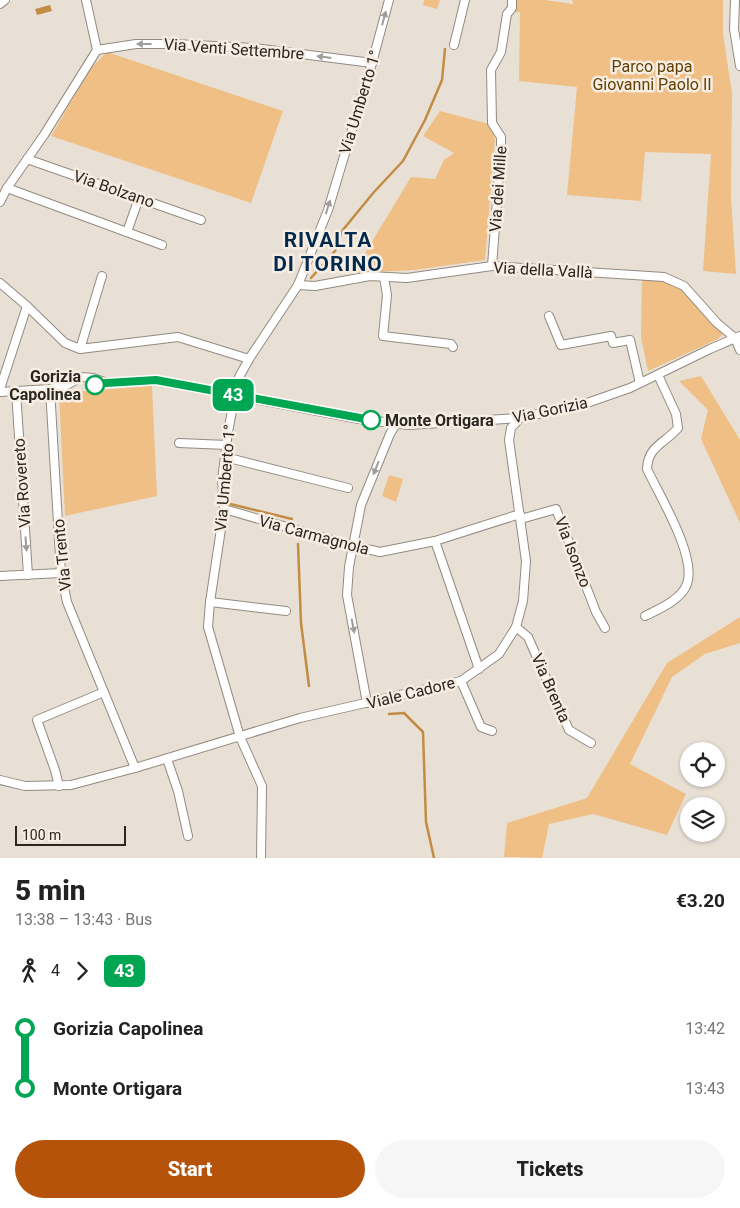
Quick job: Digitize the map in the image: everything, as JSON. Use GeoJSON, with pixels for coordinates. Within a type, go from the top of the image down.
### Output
{"type":"FeatureCollection","features":[{"type":"Feature","properties":{"kind":"street"},"geometry":{"type":"LineString","coordinates":[[0,4],[5,0]]}},
{"type":"Feature","properties":{"kind":"street"},"geometry":{"type":"LineString","coordinates":[[0,202],[7,188],[97,50],[86,0]]}},
{"type":"Feature","properties":{"kind":"street","name":"Via Umberto 1°"},"geometry":{"type":"LineString","coordinates":[[261,858],[262,786],[240,737],[208,627],[224,509],[222,480],[234,395],[238,379],[249,359],[298,285],[328,210],[389,0]]}},
{"type":"Feature","properties":{"kind":"street"},"geometry":{"type":"LineString","coordinates":[[454,45],[465,0]]}},
{"type":"Feature","properties":{"kind":"street","name":"Via dei Mille"},"geometry":{"type":"LineString","coordinates":[[492,266],[501,137],[492,123],[490,70],[501,52],[507,14],[512,8],[512,0]]}},
{"type":"Feature","properties":{"kind":"street"},"geometry":{"type":"LineString","coordinates":[[735,0],[734,29],[740,66]]}},
{"type":"Feature","properties":{"kind":"street","name":"Via Venti Settembre"},"geometry":{"type":"LineString","coordinates":[[97,50],[136,44],[174,44],[254,48],[372,63]]}},
{"type":"Feature","properties":{"kind":"street","name":"Via Bolzano"},"geometry":{"type":"LineString","coordinates":[[27,159],[201,220]]}},
{"type":"Feature","properties":{"kind":"street"},"geometry":{"type":"LineString","coordinates":[[7,188],[162,245]]}},
{"type":"Feature","properties":{"kind":"street"},"geometry":{"type":"LineString","coordinates":[[127,232],[139,198]]}},
{"type":"Feature","properties":{"kind":"street","name":"Via della Vallà"},"geometry":{"type":"LineString","coordinates":[[298,285],[315,286],[370,276],[407,278],[492,266],[664,277],[684,286],[717,323],[738,335]]}},
{"type":"Feature","properties":{"kind":"street"},"geometry":{"type":"LineString","coordinates":[[80,349],[102,276]]}},
{"type":"Feature","properties":{"kind":"street"},"geometry":{"type":"LineString","coordinates":[[384,276],[386,295],[383,336],[451,344],[453,346]]}},
{"type":"Feature","properties":{"kind":"street"},"geometry":{"type":"LineString","coordinates":[[0,283],[65,343],[80,349],[178,338],[249,359]]}},
{"type":"Feature","properties":{"kind":"street"},"geometry":{"type":"LineString","coordinates":[[0,391],[27,306]]}},
{"type":"Feature","properties":{"kind":"street"},"geometry":{"type":"LineString","coordinates":[[549,316],[561,345],[611,336],[612,343],[630,340],[640,384]]}},
{"type":"Feature","properties":{"kind":"street"},"geometry":{"type":"LineString","coordinates":[[738,335],[740,350]]}},
{"type":"Feature","properties":{"kind":"street","name":"Via Gorizia"},"geometry":{"type":"LineString","coordinates":[[0,391],[50,389],[65,386],[81,378],[88,377],[106,383],[156,380],[359,419],[396,424],[408,425],[520,418],[587,403],[640,384],[738,335]]}},
{"type":"Feature","properties":{"kind":"street"},"geometry":{"type":"LineString","coordinates":[[645,616],[672,602],[687,584],[689,563],[681,539],[646,469],[647,458],[653,450],[678,428],[676,414],[658,375]]}},
{"type":"Feature","properties":{"kind":"street","name":"Via Trento"},"geometry":{"type":"LineString","coordinates":[[50,389],[61,573],[67,602],[135,768]]}},
{"type":"Feature","properties":{"kind":"street","name":"Via Rovereto"},"geometry":{"type":"LineString","coordinates":[[16,391],[28,575]]}},
{"type":"Feature","properties":{"kind":"street","name":"Viale Cadore"},"geometry":{"type":"LineString","coordinates":[[0,780],[25,786],[59,786],[86,782],[300,718],[368,704],[461,681],[479,669],[499,654],[516,627],[523,601],[526,561],[521,516],[508,440],[511,428],[520,418]]}},
{"type":"Feature","properties":{"kind":"street"},"geometry":{"type":"LineString","coordinates":[[368,704],[347,594],[353,546],[361,505],[390,434],[396,424]]}},
{"type":"Feature","properties":{"kind":"street"},"geometry":{"type":"LineString","coordinates":[[178,443],[227,445]]}},
{"type":"Feature","properties":{"kind":"street"},"geometry":{"type":"LineString","coordinates":[[225,457],[348,488]]}},
{"type":"Feature","properties":{"kind":"street","name":"Via Carmagnola"},"geometry":{"type":"LineString","coordinates":[[224,509],[380,552],[435,541],[521,516]]}},
{"type":"Feature","properties":{"kind":"street","name":"Via Isonzo"},"geometry":{"type":"LineString","coordinates":[[521,516],[556,509],[596,612],[605,628]]}},
{"type":"Feature","properties":{"kind":"street"},"geometry":{"type":"LineString","coordinates":[[435,541],[479,669]]}},
{"type":"Feature","properties":{"kind":"street"},"geometry":{"type":"LineString","coordinates":[[0,576],[61,573]]}},
{"type":"Feature","properties":{"kind":"street"},"geometry":{"type":"LineString","coordinates":[[210,602],[286,611]]}},
{"type":"Feature","properties":{"kind":"street","name":"Via Brenta"},"geometry":{"type":"LineString","coordinates":[[516,627],[528,637],[569,730],[591,743]]}},
{"type":"Feature","properties":{"kind":"street"},"geometry":{"type":"LineString","coordinates":[[461,681],[482,727],[492,731]]}},
{"type":"Feature","properties":{"kind":"street"},"geometry":{"type":"LineString","coordinates":[[59,786],[37,720],[104,692]]}},
{"type":"Feature","properties":{"kind":"street"},"geometry":{"type":"LineString","coordinates":[[167,759],[178,791],[188,836]]}},
{"type":"Feature","properties":{"kind":"green space"},"geometry":{"type":"Polygon","coordinates":[[[424,0],[440,0],[437,9],[423,5],[424,0]]]}},
{"type":"Feature","properties":{"kind":"green space","name":"Parco papa Giovanni Paolo II"},"geometry":{"type":"Polygon","coordinates":[[[515,0],[545,0],[573,4],[572,0],[723,0],[723,34],[732,93],[731,197],[736,274],[703,271],[711,154],[645,152],[641,201],[567,195],[577,87],[519,81],[520,12],[513,12],[515,0]]]}},
{"type":"Feature","properties":{"kind":"green space"},"geometry":{"type":"Polygon","coordinates":[[[107,52],[283,111],[251,203],[51,136],[91,68],[107,52]]]}},
{"type":"Feature","properties":{"kind":"green space"},"geometry":{"type":"Polygon","coordinates":[[[440,111],[489,124],[495,139],[485,260],[414,270],[353,273],[411,177],[435,179],[444,160],[454,153],[423,136],[440,111]]]}},
{"type":"Feature","properties":{"kind":"green space"},"geometry":{"type":"Polygon","coordinates":[[[642,278],[665,280],[682,288],[723,334],[718,339],[648,371],[641,337],[642,278]]]}},
{"type":"Feature","properties":{"kind":"green space"},"geometry":{"type":"Polygon","coordinates":[[[701,376],[740,440],[740,523],[701,439],[708,410],[679,381],[701,376]]]}},
{"type":"Feature","properties":{"kind":"green space"},"geometry":{"type":"Polygon","coordinates":[[[152,386],[157,496],[65,516],[59,393],[152,386]]]}},
{"type":"Feature","properties":{"kind":"green space"},"geometry":{"type":"Polygon","coordinates":[[[389,475],[403,479],[396,502],[382,496],[389,475]]]}},
{"type":"Feature","properties":{"kind":"green space"},"geometry":{"type":"Polygon","coordinates":[[[740,617],[740,643],[705,654],[672,677],[630,764],[686,794],[685,797],[680,797],[680,807],[667,835],[593,814],[549,824],[542,858],[504,857],[507,823],[587,798],[667,663],[740,617]]]}},
{"type":"Feature","properties":{"kind":"shaded area"},"geometry":{"type":"Polygon","coordinates":[[[50,5],[52,11],[37,15],[35,9],[50,5]]]}},
{"type":"Feature","properties":{"kind":"waterway"},"geometry":{"type":"LineString","coordinates":[[311,278],[335,251],[342,231],[403,161],[425,120],[442,80],[445,49]]}},
{"type":"Feature","properties":{"kind":"waterway"},"geometry":{"type":"LineString","coordinates":[[230,504],[292,519]]}},
{"type":"Feature","properties":{"kind":"waterway"},"geometry":{"type":"LineString","coordinates":[[298,544],[301,623],[309,686]]}},
{"type":"Feature","properties":{"kind":"waterway"},"geometry":{"type":"LineString","coordinates":[[389,714],[404,713],[423,732],[426,822],[434,858]]}},
{"type":"Feature","properties":{"kind":"bus line","name":"43"},"geometry":{"type":"LineString","coordinates":[[95,385],[156,380],[371,420]]}},
{"type":"Feature","properties":{"kind":"place","name":"Gorizia Capolinea"},"geometry":{"type":"Point","coordinates":[95,385]}},
{"type":"Feature","properties":{"kind":"place","name":"Monte Ortigara"},"geometry":{"type":"Point","coordinates":[371,420]}},
{"type":"Feature","properties":{"kind":"district","name":"RIVALTA DI TORINO"},"geometry":{"type":"Point","coordinates":[328,252]}}]}
